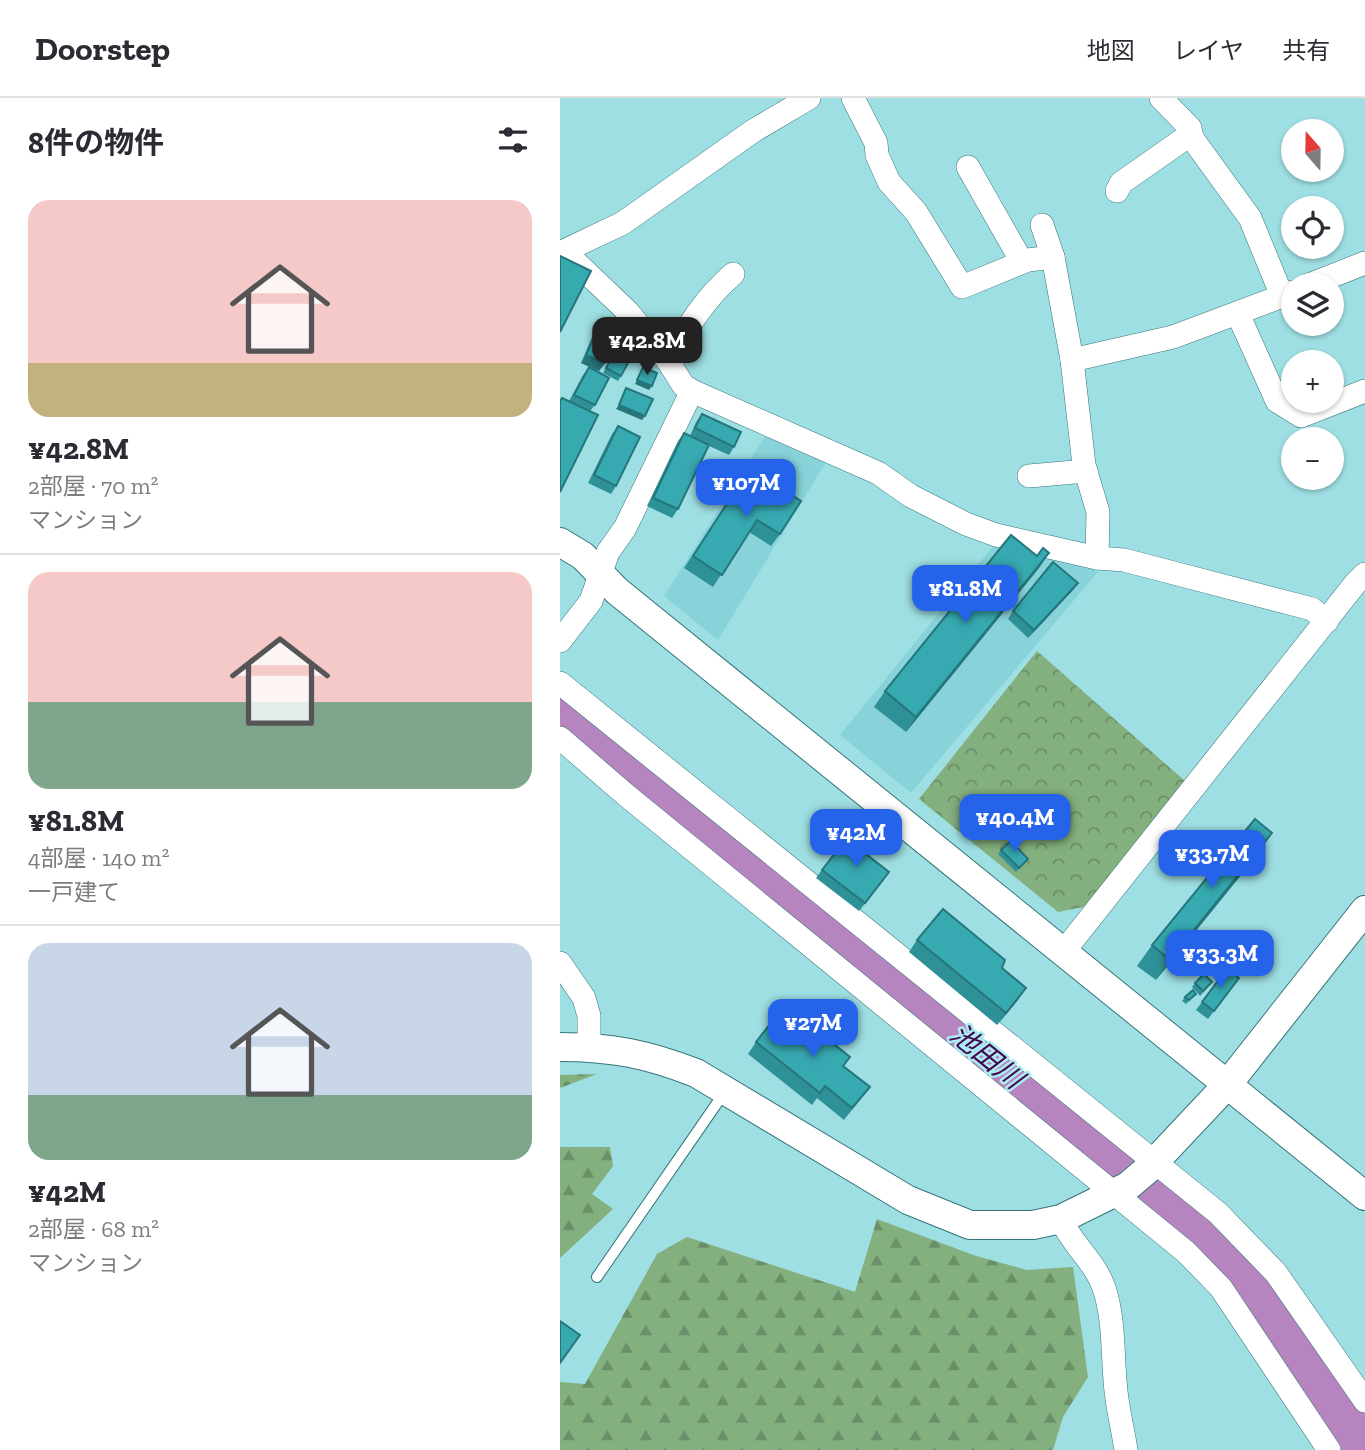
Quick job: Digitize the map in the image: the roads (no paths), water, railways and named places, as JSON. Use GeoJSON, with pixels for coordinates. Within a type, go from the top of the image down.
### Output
{"type":"FeatureCollection","features":[{"type":"Feature","properties":{"kind":"street"},"geometry":{"type":"LineString","coordinates":[[853,98],[876,142],[877,155],[890,182],[916,212],[962,287],[1022,262],[1053,257]]}},
{"type":"Feature","properties":{"kind":"street"},"geometry":{"type":"LineString","coordinates":[[1161,98],[1190,128],[1191,134],[1250,218],[1281,282]]}},
{"type":"Feature","properties":{"kind":"street"},"geometry":{"type":"LineString","coordinates":[[798,100],[623,223],[562,251],[628,312],[683,385],[878,473],[911,496],[966,524],[996,535],[1097,558],[1136,563],[1312,608],[1327,621]]}},
{"type":"Feature","properties":{"kind":"street"},"geometry":{"type":"LineString","coordinates":[[1117,191],[1121,183],[1191,134]]}},
{"type":"Feature","properties":{"kind":"street"},"geometry":{"type":"LineString","coordinates":[[968,167],[1022,262]]}},
{"type":"Feature","properties":{"kind":"street"},"geometry":{"type":"LineString","coordinates":[[1042,225],[1053,257],[1072,360],[1086,471],[1098,512],[1097,558]]}},
{"type":"Feature","properties":{"kind":"street"},"geometry":{"type":"LineString","coordinates":[[1340,273],[1365,263]]}},
{"type":"Feature","properties":{"kind":"street"},"geometry":{"type":"LineString","coordinates":[[668,362],[696,313],[712,292],[733,274]]}},
{"type":"Feature","properties":{"kind":"street"},"geometry":{"type":"LineString","coordinates":[[1072,360],[1181,345],[1238,314],[1281,296]]}},
{"type":"Feature","properties":{"kind":"street"},"geometry":{"type":"LineString","coordinates":[[1238,314],[1277,401],[1301,416],[1365,391]]}},
{"type":"Feature","properties":{"kind":"street"},"geometry":{"type":"LineString","coordinates":[[560,640],[592,601],[608,552],[625,528],[692,391]]}},
{"type":"Feature","properties":{"kind":"street"},"geometry":{"type":"LineString","coordinates":[[1029,476],[1086,471]]}},
{"type":"Feature","properties":{"kind":"street"},"geometry":{"type":"LineString","coordinates":[[560,542],[583,556],[617,591],[1365,1196]]}},
{"type":"Feature","properties":{"kind":"street"},"geometry":{"type":"LineString","coordinates":[[1065,951],[1365,574]]}},
{"type":"Feature","properties":{"kind":"street"},"geometry":{"type":"LineString","coordinates":[[560,683],[1136,1178],[1221,1288],[1329,1450]]}},
{"type":"Feature","properties":{"kind":"street"},"geometry":{"type":"LineString","coordinates":[[560,738],[626,795],[1136,1178],[1218,1213],[1276,1273],[1363,1396]]}},
{"type":"Feature","properties":{"kind":"street"},"geometry":{"type":"LineString","coordinates":[[560,1047],[627,1051],[661,1059],[696,1073],[726,1090],[908,1199],[970,1225],[1033,1225],[1061,1219],[1136,1178],[1227,1085],[1363,917]]}},
{"type":"Feature","properties":{"kind":"street"},"geometry":{"type":"LineString","coordinates":[[560,962],[584,998],[590,1016],[589,1047]]}},
{"type":"Feature","properties":{"kind":"street"},"geometry":{"type":"LineString","coordinates":[[1061,1219],[1067,1233],[1095,1269],[1104,1287],[1112,1328],[1116,1392],[1126,1450]]}},
{"type":"Feature","properties":{"kind":"lane"},"geometry":{"type":"LineString","coordinates":[[597,1277],[726,1090]]}},
{"type":"Feature","properties":{"kind":"waterway","name":"池田川"},"geometry":{"type":"LineString","coordinates":[[560,711],[608,755],[662,792],[1165,1200],[1235,1264],[1259,1293],[1364,1450]]}}]}
